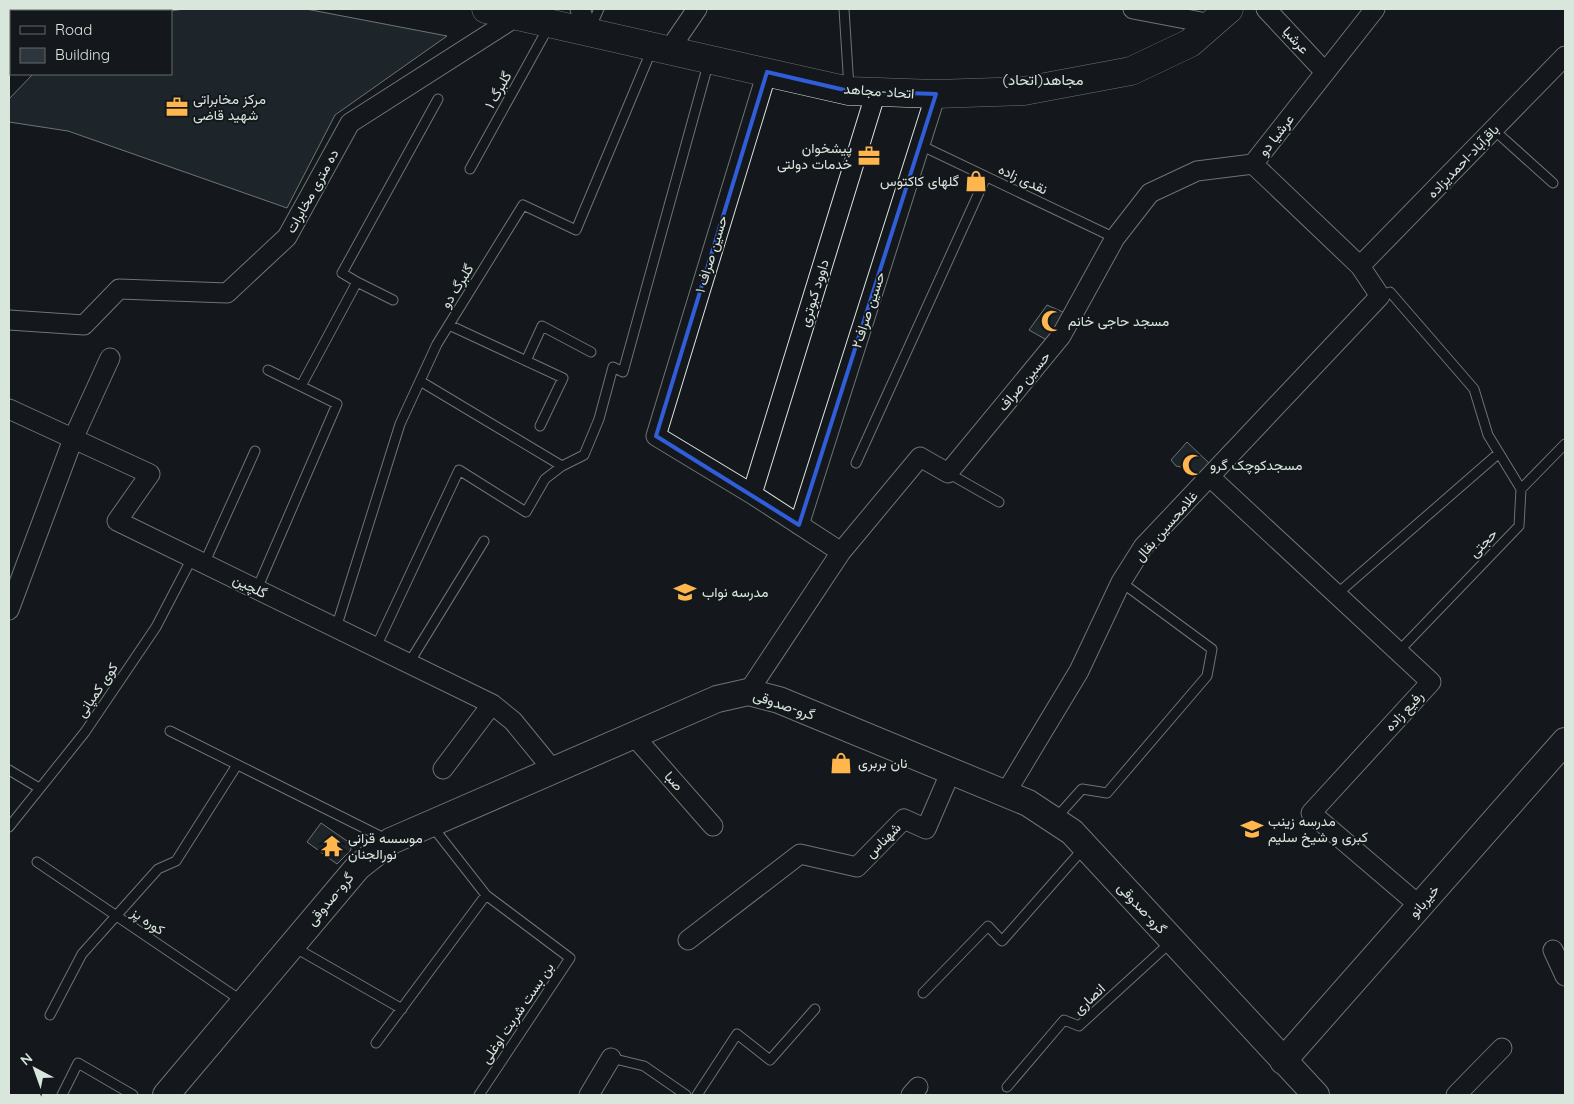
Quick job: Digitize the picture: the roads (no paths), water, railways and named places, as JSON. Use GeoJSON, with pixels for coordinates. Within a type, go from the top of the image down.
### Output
{"type":"FeatureCollection","features":[{"type":"Feature","properties":{"kind":"main road","name":"اتحاد-مجاهد"},"geometry":{"type":"LineString","coordinates":[[486,9],[522,12],[551,23],[589,16],[661,48],[849,91],[936,94],[1024,91],[1131,71],[1190,43],[1220,16]]}},
{"type":"Feature","properties":{"kind":"street"},"geometry":{"type":"LineString","coordinates":[[661,48],[697,9]]}},
{"type":"Feature","properties":{"kind":"street"},"geometry":{"type":"LineString","coordinates":[[1133,9],[1220,16]]}},
{"type":"Feature","properties":{"kind":"street","name":"عرشیا"},"geometry":{"type":"LineString","coordinates":[[1266,9],[1325,72]]}},
{"type":"Feature","properties":{"kind":"street","name":"عرشیا دو"},"geometry":{"type":"LineString","coordinates":[[1375,9],[1253,164],[1360,266],[1380,296]]}},
{"type":"Feature","properties":{"kind":"street","name":"ده متری مخابرات"},"geometry":{"type":"LineString","coordinates":[[9,320],[84,325],[118,289],[227,293],[287,237],[350,123],[522,12]]}},
{"type":"Feature","properties":{"kind":"street","name":"باقرآباد-احمدیزاده"},"geometry":{"type":"LineString","coordinates":[[1360,266],[1565,56]]}},
{"type":"Feature","properties":{"kind":"street","name":"حسین صراف ۱"},"geometry":{"type":"LineString","coordinates":[[752,494],[656,436],[767,72]]}},
{"type":"Feature","properties":{"kind":"street","name":"داوود کبوتری"},"geometry":{"type":"LineString","coordinates":[[752,494],[876,92]]}},
{"type":"Feature","properties":{"kind":"street","name":"حسین صراف۲"},"geometry":{"type":"LineString","coordinates":[[799,526],[936,94]]}},
{"type":"Feature","properties":{"kind":"street","name":"حسین صراف"},"geometry":{"type":"LineString","coordinates":[[948,473],[1060,336],[1115,238],[1150,193],[1197,171],[1253,164]]}},
{"type":"Feature","properties":{"kind":"street","name":"غلامحسین بقال"},"geometry":{"type":"LineString","coordinates":[[1006,794],[1079,671],[1121,582],[1143,548],[1210,477],[1222,460],[1380,296]]}},
{"type":"Feature","properties":{"kind":"street"},"geometry":{"type":"LineString","coordinates":[[9,610],[73,439],[110,358]]}},
{"type":"Feature","properties":{"kind":"street","name":"گلچین"},"geometry":{"type":"LineString","coordinates":[[9,409],[150,474],[117,522],[492,704],[513,721],[553,770]]}},
{"type":"Feature","properties":{"kind":"street"},"geometry":{"type":"LineString","coordinates":[[748,692],[841,552],[920,457],[948,473]]}},
{"type":"Feature","properties":{"kind":"street","name":"رفیع زاده"},"geometry":{"type":"LineString","coordinates":[[1210,477],[1431,682],[1311,813],[1420,906]]}},
{"type":"Feature","properties":{"kind":"street"},"geometry":{"type":"LineString","coordinates":[[752,494],[841,552]]}},
{"type":"Feature","properties":{"kind":"street","name":"گرو-صدوقی"},"geometry":{"type":"LineString","coordinates":[[166,1095],[358,867],[391,842],[717,699],[748,692],[779,700],[1028,803],[1072,832],[1283,1062],[1316,1095]]}},
{"type":"Feature","properties":{"kind":"street"},"geometry":{"type":"LineString","coordinates":[[443,769],[492,704]]}},
{"type":"Feature","properties":{"kind":"street","name":"صبا"},"geometry":{"type":"LineString","coordinates":[[634,736],[713,826]]}},
{"type":"Feature","properties":{"kind":"street","name":"خیربانو"},"geometry":{"type":"LineString","coordinates":[[1283,1062],[1565,741]]}},
{"type":"Feature","properties":{"kind":"street","name":"شهناس"},"geometry":{"type":"LineString","coordinates":[[688,940],[800,854],[857,867],[904,819],[926,829],[951,772]]}},
{"type":"Feature","properties":{"kind":"street"},"geometry":{"type":"LineString","coordinates":[[1553,950],[1565,976]]}},
{"type":"Feature","properties":{"kind":"street"},"geometry":{"type":"LineString","coordinates":[[1456,1095],[1502,1048]]}},
{"type":"Feature","properties":{"kind":"street"},"geometry":{"type":"LineString","coordinates":[[589,1095],[612,1058]]}},
{"type":"Feature","properties":{"kind":"lane"},"geometry":{"type":"LineString","coordinates":[[844,9],[849,91]]}},
{"type":"Feature","properties":{"kind":"lane","name":"گلبرگ ۱"},"geometry":{"type":"LineString","coordinates":[[470,170],[551,23]]}},
{"type":"Feature","properties":{"kind":"lane","name":"گلبرگ دو"},"geometry":{"type":"LineString","coordinates":[[336,628],[400,424],[449,325],[523,205],[576,230],[661,48]]}},
{"type":"Feature","properties":{"kind":"lane"},"geometry":{"type":"LineString","coordinates":[[376,647],[459,470],[526,512],[545,480],[562,466],[584,455],[599,419],[613,367],[623,372],[710,59]]}},
{"type":"Feature","properties":{"kind":"lane"},"geometry":{"type":"LineString","coordinates":[[393,300],[342,273],[438,98]]}},
{"type":"Feature","properties":{"kind":"lane"},"geometry":{"type":"LineString","coordinates":[[1494,130],[1553,183]]}},
{"type":"Feature","properties":{"kind":"lane","name":"نقدی زاده"},"geometry":{"type":"LineString","coordinates":[[920,145],[1115,238]]}},
{"type":"Feature","properties":{"kind":"lane"},"geometry":{"type":"LineString","coordinates":[[856,463],[986,177]]}},
{"type":"Feature","properties":{"kind":"lane"},"geometry":{"type":"LineString","coordinates":[[301,386],[357,282]]}},
{"type":"Feature","properties":{"kind":"lane"},"geometry":{"type":"LineString","coordinates":[[1380,296],[1390,292],[1474,389],[1488,434],[1522,489],[1565,444]]}},
{"type":"Feature","properties":{"kind":"lane"},"geometry":{"type":"LineString","coordinates":[[449,325],[563,378],[540,426]]}},
{"type":"Feature","properties":{"kind":"lane"},"geometry":{"type":"LineString","coordinates":[[526,361],[542,326],[591,352]]}},
{"type":"Feature","properties":{"kind":"lane"},"geometry":{"type":"LineString","coordinates":[[257,589],[337,404],[268,370]]}},
{"type":"Feature","properties":{"kind":"lane"},"geometry":{"type":"LineString","coordinates":[[420,381],[562,466]]}},
{"type":"Feature","properties":{"kind":"lane","name":"کوی کمپانی"},"geometry":{"type":"LineString","coordinates":[[9,827],[85,732],[156,626],[198,561],[255,451]]}},
{"type":"Feature","properties":{"kind":"lane"},"geometry":{"type":"LineString","coordinates":[[1337,594],[1500,453]]}},
{"type":"Feature","properties":{"kind":"lane"},"geometry":{"type":"LineString","coordinates":[[948,473],[999,502]]}},
{"type":"Feature","properties":{"kind":"lane","name":"حجتی"},"geometry":{"type":"LineString","coordinates":[[1398,652],[1519,526],[1522,489]]}},
{"type":"Feature","properties":{"kind":"lane"},"geometry":{"type":"LineString","coordinates":[[409,663],[484,541]]}},
{"type":"Feature","properties":{"kind":"lane"},"geometry":{"type":"LineString","coordinates":[[1054,821],[1082,789],[1107,793],[1207,676],[1212,649],[1121,582]]}},
{"type":"Feature","properties":{"kind":"lane"},"geometry":{"type":"LineString","coordinates":[[170,732],[391,842]]}},
{"type":"Feature","properties":{"kind":"lane"},"geometry":{"type":"LineString","coordinates":[[50,1015],[82,954],[158,868],[176,861],[237,765]]}},
{"type":"Feature","properties":{"kind":"lane"},"geometry":{"type":"LineString","coordinates":[[9,770],[39,788]]}},
{"type":"Feature","properties":{"kind":"lane","name":"بن بست شربت اوغلی"},"geometry":{"type":"LineString","coordinates":[[430,824],[486,895],[570,958],[479,1095]]}},
{"type":"Feature","properties":{"kind":"lane"},"geometry":{"type":"LineString","coordinates":[[923,993],[988,926],[1002,942],[1085,847]]}},
{"type":"Feature","properties":{"kind":"lane","name":"کوره پز"},"geometry":{"type":"LineString","coordinates":[[37,862],[244,1002]]}},
{"type":"Feature","properties":{"kind":"lane"},"geometry":{"type":"LineString","coordinates":[[376,1043],[486,895]]}},
{"type":"Feature","properties":{"kind":"lane","name":"انصاری"},"geometry":{"type":"LineString","coordinates":[[1007,1087],[1064,1020],[1079,1026],[1172,941]]}},
{"type":"Feature","properties":{"kind":"lane"},"geometry":{"type":"LineString","coordinates":[[291,946],[402,1008]]}},
{"type":"Feature","properties":{"kind":"lane"},"geometry":{"type":"LineString","coordinates":[[697,1095],[737,1034],[770,1060],[815,1009]]}},
{"type":"Feature","properties":{"kind":"lane"},"geometry":{"type":"LineString","coordinates":[[612,1058],[644,1066],[686,1095]]}},
{"type":"Feature","properties":{"kind":"lane"},"geometry":{"type":"LineString","coordinates":[[62,1095],[78,1063],[133,1095]]}},
{"type":"Feature","properties":{"kind":"place","name":"مرکز مخابراتی شهید قاضی"},"geometry":{"type":"Point","coordinates":[177,107]}},
{"type":"Feature","properties":{"kind":"place","name":"پیشخوان خدمات دولتی"},"geometry":{"type":"Point","coordinates":[869,156]}},
{"type":"Feature","properties":{"kind":"place","name":"گلهای کاکتوس"},"geometry":{"type":"Point","coordinates":[976,181]}},
{"type":"Feature","properties":{"kind":"place","name":"مسجد حاجی خانم"},"geometry":{"type":"Point","coordinates":[1052,321]}},
{"type":"Feature","properties":{"kind":"place","name":"مسجدکوچک گرو"},"geometry":{"type":"Point","coordinates":[1193,465]}},
{"type":"Feature","properties":{"kind":"place","name":"مدرسه نواب"},"geometry":{"type":"Point","coordinates":[685,592]}},
{"type":"Feature","properties":{"kind":"place","name":"نان بربری"},"geometry":{"type":"Point","coordinates":[841,763]}},
{"type":"Feature","properties":{"kind":"place","name":"مدرسه زینب کبری و شیخ سلیم"},"geometry":{"type":"Point","coordinates":[1252,829]}},
{"type":"Feature","properties":{"kind":"place","name":"موسسه قرانی نورالجنان"},"geometry":{"type":"Point","coordinates":[332,846]}},
{"type":"Feature","properties":{"kind":"district","name":"مجاهد(اتحاد)"},"geometry":{"type":"Point","coordinates":[1043,79]}}]}
